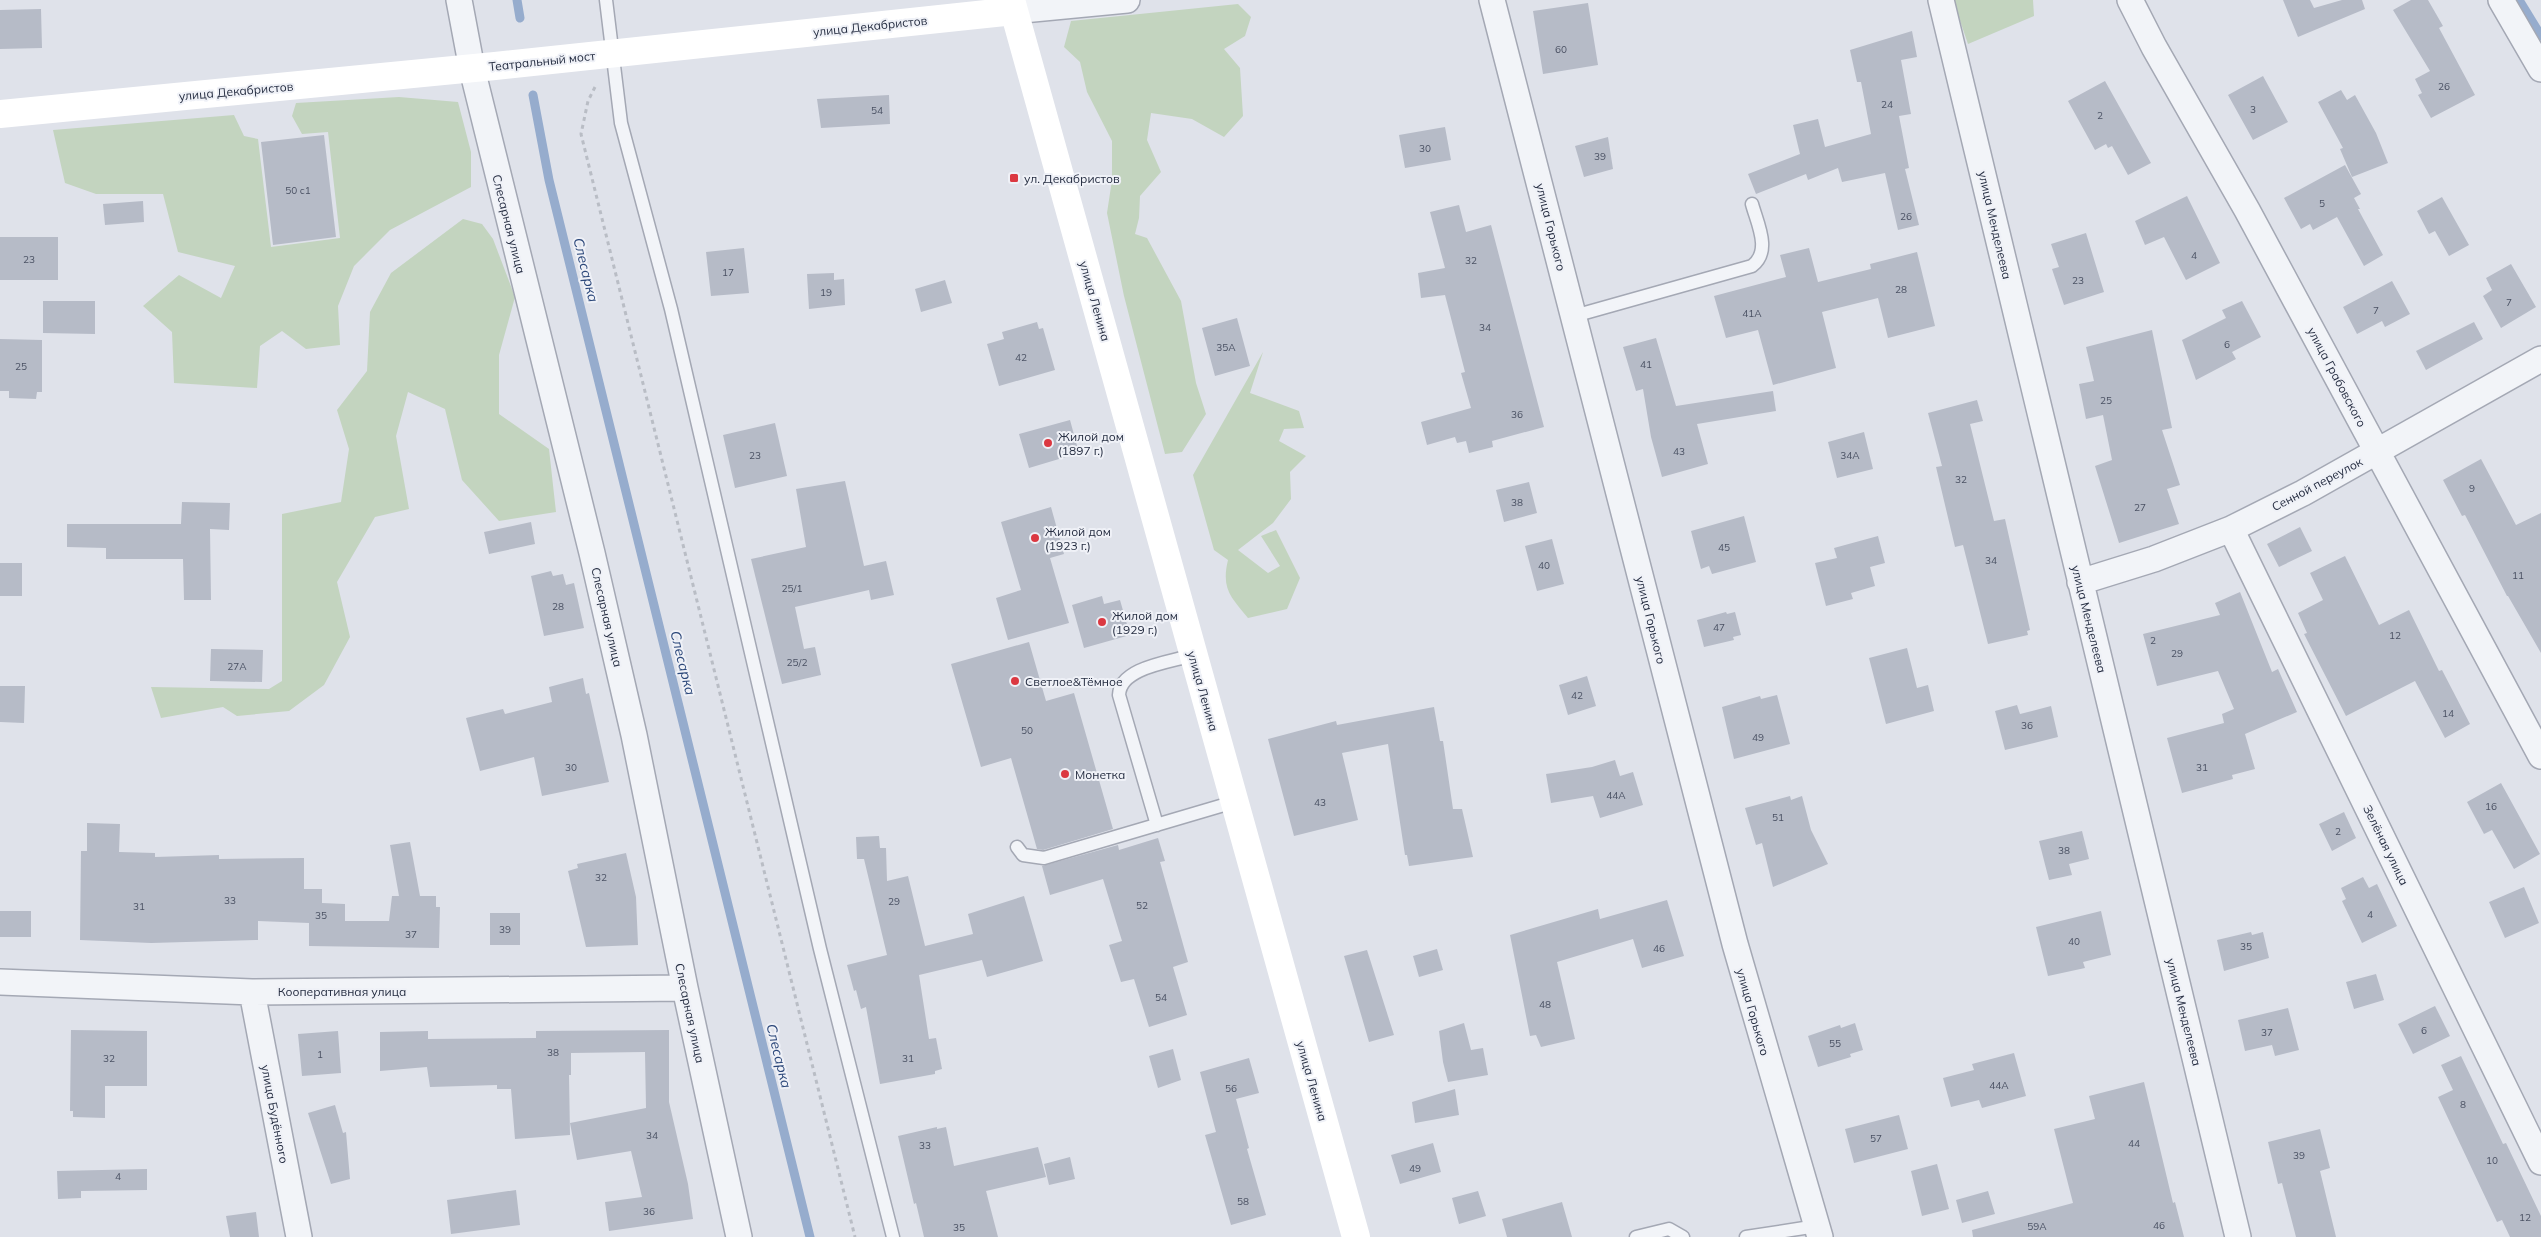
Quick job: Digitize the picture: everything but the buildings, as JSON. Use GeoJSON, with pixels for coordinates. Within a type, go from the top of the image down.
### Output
{"type":"FeatureCollection","features":[{"type":"Feature","properties":{"kind":"main road","name":"улица Декабристов"},"geometry":{"type":"LineString","coordinates":[[613,54],[1012,5]]}},
{"type":"Feature","properties":{"kind":"main road","name":"улица Ленина"},"geometry":{"type":"LineString","coordinates":[[1012,5],[1356,1237]]}},
{"type":"Feature","properties":{"kind":"main road","name":"Театральный мост"},"geometry":{"type":"LineString","coordinates":[[472,69],[613,54]]}},
{"type":"Feature","properties":{"kind":"main road","name":"улица Декабристов"},"geometry":{"type":"LineString","coordinates":[[0,114],[472,69]]}},
{"type":"Feature","properties":{"kind":"street","name":"Слесарная улица"},"geometry":{"type":"LineString","coordinates":[[459,0],[472,69],[592,553],[630,716],[684,988],[739,1237]]}},
{"type":"Feature","properties":{"kind":"street","name":"улица Декабристов"},"geometry":{"type":"LineString","coordinates":[[1012,5],[1127,0]]}},
{"type":"Feature","properties":{"kind":"street","name":"улица Горького"},"geometry":{"type":"LineString","coordinates":[[1492,0],[1737,953],[1818,1231]]}},
{"type":"Feature","properties":{"kind":"street","name":"улица Менделеева"},"geometry":{"type":"LineString","coordinates":[[1941,0],[2238,1237]]}},
{"type":"Feature","properties":{"kind":"street","name":"улица Грабовского"},"geometry":{"type":"LineString","coordinates":[[2130,0],[2154,47],[2247,210],[2541,756]]}},
{"type":"Feature","properties":{"kind":"street"},"geometry":{"type":"LineString","coordinates":[[2500,0],[2541,68]]}},
{"type":"Feature","properties":{"kind":"street","name":"Сенной переулок"},"geometry":{"type":"LineString","coordinates":[[2080,582],[2154,558],[2231,529],[2376,452],[2541,359]]}},
{"type":"Feature","properties":{"kind":"street","name":"Зелёная улица"},"geometry":{"type":"LineString","coordinates":[[2231,529],[2541,1162]]}},
{"type":"Feature","properties":{"kind":"street","name":"Кооперативная улица"},"geometry":{"type":"LineString","coordinates":[[0,982],[252,992],[684,988]]}},
{"type":"Feature","properties":{"kind":"street","name":"улица Будённого"},"geometry":{"type":"LineString","coordinates":[[252,992],[299,1237]]}},
{"type":"Feature","properties":{"kind":"lane"},"geometry":{"type":"LineString","coordinates":[[606,0],[621,122],[671,310],[820,949],[893,1237]]}},
{"type":"Feature","properties":{"kind":"lane"},"geometry":{"type":"LineString","coordinates":[[1574,316],[1752,266],[1758,261],[1762,252],[1752,204]]}},
{"type":"Feature","properties":{"kind":"lane"},"geometry":{"type":"LineString","coordinates":[[1157,825],[1119,694],[1119,686],[1124,678],[1133,672],[1193,655]]}},
{"type":"Feature","properties":{"kind":"lane"},"geometry":{"type":"LineString","coordinates":[[1017,847],[1023,855],[1044,858],[1234,802]]}},
{"type":"Feature","properties":{"kind":"lane"},"geometry":{"type":"LineString","coordinates":[[1636,1237],[1669,1229],[1683,1237]]}},
{"type":"Feature","properties":{"kind":"lane"},"geometry":{"type":"LineString","coordinates":[[1746,1237],[1818,1231]]}},
{"type":"Feature","properties":{"kind":"path"},"geometry":{"type":"LineString","coordinates":[[613,54],[588,101],[581,134],[855,1237]]}},
{"type":"Feature","properties":{"kind":"green space"},"geometry":{"type":"Polygon","coordinates":[[[1953,0],[2033,0],[2034,16],[1968,44],[1953,0]]]}},
{"type":"Feature","properties":{"kind":"green space"},"geometry":{"type":"Polygon","coordinates":[[[1238,4],[1251,17],[1245,36],[1224,49],[1240,68],[1243,116],[1224,137],[1192,119],[1151,113],[1147,140],[1161,172],[1140,196],[1139,218],[1135,234],[1147,238],[1181,301],[1196,383],[1206,414],[1182,452],[1165,454],[1124,296],[1107,213],[1112,180],[1112,141],[1087,92],[1080,62],[1064,47],[1071,21],[1238,4]]]}},
{"type":"Feature","properties":{"kind":"green space"},"geometry":{"type":"Polygon","coordinates":[[[399,97],[458,102],[471,152],[471,187],[390,230],[354,266],[338,306],[340,345],[306,349],[282,331],[260,346],[257,388],[174,383],[172,332],[143,306],[179,275],[221,298],[235,266],[178,252],[163,194],[96,194],[65,183],[53,130],[234,115],[244,136],[258,139],[271,247],[340,238],[328,132],[302,134],[292,116],[296,103],[399,97]]]}},
{"type":"Feature","properties":{"kind":"green space"},"geometry":{"type":"Polygon","coordinates":[[[463,219],[482,224],[493,239],[515,297],[499,355],[499,414],[549,449],[556,512],[499,521],[462,480],[445,409],[408,392],[396,436],[409,509],[375,517],[337,582],[350,637],[324,685],[289,711],[237,716],[223,707],[161,718],[151,687],[269,689],[282,681],[282,514],[341,502],[349,449],[337,410],[367,371],[370,312],[391,273],[463,219]]]}},
{"type":"Feature","properties":{"kind":"green space"},"geometry":{"type":"Polygon","coordinates":[[[1263,352],[1250,393],[1299,411],[1304,428],[1284,429],[1279,441],[1306,456],[1290,472],[1291,499],[1273,523],[1238,550],[1268,573],[1280,566],[1261,536],[1276,530],[1300,578],[1287,609],[1248,618],[1229,592],[1226,578],[1228,560],[1214,550],[1193,475],[1263,352]]]}},
{"type":"Feature","properties":{"kind":"waterway","name":"Слесарка"},"geometry":{"type":"LineString","coordinates":[[517,0],[520,18]]}},
{"type":"Feature","properties":{"kind":"waterway"},"geometry":{"type":"LineString","coordinates":[[2519,0],[2541,36]]}},
{"type":"Feature","properties":{"kind":"waterway","name":"Слесарка"},"geometry":{"type":"LineString","coordinates":[[533,95],[549,180],[810,1237]]}},
{"type":"Feature","properties":{"kind":"place","name":"ул. Декабристов"},"geometry":{"type":"Point","coordinates":[1014,178]}},
{"type":"Feature","properties":{"kind":"place","name":"Жилой дом (1897 г.)"},"geometry":{"type":"Point","coordinates":[1048,443]}},
{"type":"Feature","properties":{"kind":"place","name":"Жилой дом (1923 г.)"},"geometry":{"type":"Point","coordinates":[1035,538]}},
{"type":"Feature","properties":{"kind":"place","name":"Жилой дом (1929 г.)"},"geometry":{"type":"Point","coordinates":[1102,622]}},
{"type":"Feature","properties":{"kind":"place","name":"Светлое&Тёмное"},"geometry":{"type":"Point","coordinates":[1015,681]}},
{"type":"Feature","properties":{"kind":"place","name":"Монетка"},"geometry":{"type":"Point","coordinates":[1065,774]}}]}
